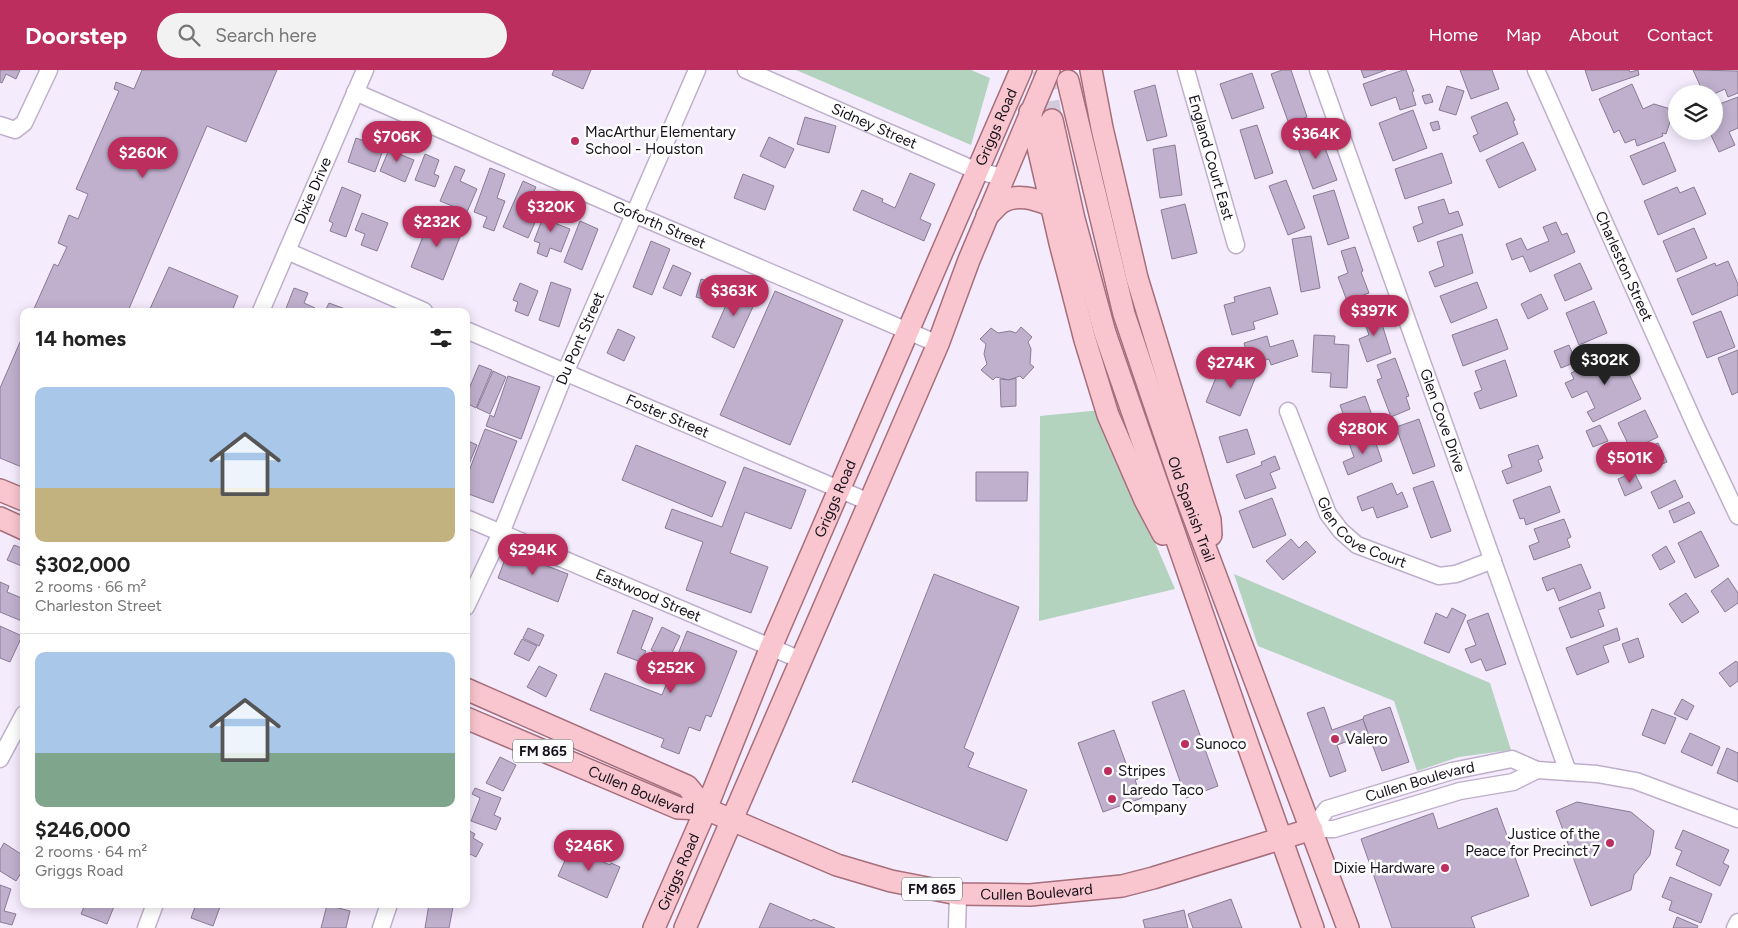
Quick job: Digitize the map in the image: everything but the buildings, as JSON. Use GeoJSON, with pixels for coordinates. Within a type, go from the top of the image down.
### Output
{"type":"FeatureCollection","features":[{"type":"Feature","properties":{"kind":"main road","name":"Griggs Road"},"geometry":{"type":"LineString","coordinates":[[685,928],[938,344],[987,216],[1049,70]]}},
{"type":"Feature","properties":{"kind":"main road","name":"Griggs Road"},"geometry":{"type":"LineString","coordinates":[[654,928],[706,809],[771,647],[1021,71]]}},
{"type":"Feature","properties":{"kind":"main road"},"geometry":{"type":"LineString","coordinates":[[1021,71],[1050,205],[1085,340],[1108,415],[1145,500],[1163,534],[1187,571]]}},
{"type":"Feature","properties":{"kind":"main road"},"geometry":{"type":"LineString","coordinates":[[1094,73],[1102,128],[1138,278],[1210,520],[1218,580],[1195,595]]}},
{"type":"Feature","properties":{"kind":"main road","name":"Old Spanish Trail"},"geometry":{"type":"LineString","coordinates":[[1068,81],[1124,314],[1182,486],[1348,928]]}},
{"type":"Feature","properties":{"kind":"main road","name":"Old Spanish Trail"},"geometry":{"type":"LineString","coordinates":[[1052,120],[1074,219],[1104,333],[1313,928]]}},
{"type":"Feature","properties":{"kind":"main road"},"geometry":{"type":"LineString","coordinates":[[987,216],[1002,202],[1016,198],[1036,199],[1050,205]]}},
{"type":"Feature","properties":{"kind":"main road"},"geometry":{"type":"LineString","coordinates":[[0,490],[20,498]]}},
{"type":"Feature","properties":{"kind":"main road"},"geometry":{"type":"LineString","coordinates":[[0,518],[20,526]]}},
{"type":"Feature","properties":{"kind":"main road","name":"Cullen Boulevard"},"geometry":{"type":"LineString","coordinates":[[473,692],[687,786],[706,809]]}},
{"type":"Feature","properties":{"kind":"main road","name":"Cullen Boulevard"},"geometry":{"type":"LineString","coordinates":[[470,721],[678,808],[706,809],[837,865],[891,881],[958,894],[1030,896],[1122,886],[1154,878],[1312,828]]}},
{"type":"Feature","properties":{"kind":"street"},"geometry":{"type":"LineString","coordinates":[[7,128],[24,123],[49,70]]}},
{"type":"Feature","properties":{"kind":"street","name":"Dixie Drive"},"geometry":{"type":"LineString","coordinates":[[262,308],[365,70]]}},
{"type":"Feature","properties":{"kind":"street","name":"Du Pont Street"},"geometry":{"type":"LineString","coordinates":[[470,599],[501,533],[565,373],[697,70]]}},
{"type":"Feature","properties":{"kind":"street","name":"Sidney Street"},"geometry":{"type":"LineString","coordinates":[[746,70],[977,171],[1004,177]]}},
{"type":"Feature","properties":{"kind":"street","name":"England Court East"},"geometry":{"type":"LineString","coordinates":[[1186,70],[1236,245]]}},
{"type":"Feature","properties":{"kind":"street","name":"Glen Cove Drive"},"geometry":{"type":"LineString","coordinates":[[1318,70],[1568,772]]}},
{"type":"Feature","properties":{"kind":"street","name":"Charleston Street"},"geometry":{"type":"LineString","coordinates":[[1536,70],[1738,516]]}},
{"type":"Feature","properties":{"kind":"street","name":"Goforth Street"},"geometry":{"type":"LineString","coordinates":[[355,92],[938,344]]}},
{"type":"Feature","properties":{"kind":"street"},"geometry":{"type":"LineString","coordinates":[[287,251],[417,308]]}},
{"type":"Feature","properties":{"kind":"street","name":"Foster Street"},"geometry":{"type":"LineString","coordinates":[[470,332],[869,502]]}},
{"type":"Feature","properties":{"kind":"street","name":"Glen Cove Court"},"geometry":{"type":"LineString","coordinates":[[1288,411],[1328,514],[1341,531],[1357,545],[1439,576],[1456,574],[1493,560]]}},
{"type":"Feature","properties":{"kind":"street","name":"Eastwood Street"},"geometry":{"type":"LineString","coordinates":[[470,520],[801,660]]}},
{"type":"Feature","properties":{"kind":"street"},"geometry":{"type":"LineString","coordinates":[[470,706],[473,692]]}},
{"type":"Feature","properties":{"kind":"street"},"geometry":{"type":"LineString","coordinates":[[0,759],[20,722]]}},
{"type":"Feature","properties":{"kind":"street","name":"Cullen Boulevard"},"geometry":{"type":"LineString","coordinates":[[1312,828],[1328,809],[1452,771],[1512,759],[1537,770],[1597,774],[1636,781],[1738,819]]}},
{"type":"Feature","properties":{"kind":"street","name":"Cullen Boulevard"},"geometry":{"type":"LineString","coordinates":[[1312,828],[1334,830],[1460,791],[1513,782],[1537,770]]}},
{"type":"Feature","properties":{"kind":"street"},"geometry":{"type":"LineString","coordinates":[[957,928],[958,894]]}},
{"type":"Feature","properties":{"kind":"street"},"geometry":{"type":"LineString","coordinates":[[146,928],[154,908]]}},
{"type":"Feature","properties":{"kind":"street"},"geometry":{"type":"LineString","coordinates":[[381,928],[388,908]]}},
{"type":"Feature","properties":{"kind":"street"},"geometry":{"type":"LineString","coordinates":[[1735,928],[1738,922]]}},
{"type":"Feature","properties":{"kind":"green space"},"geometry":{"type":"Polygon","coordinates":[[[796,70],[971,70],[990,78],[971,145],[796,70]]]}},
{"type":"Feature","properties":{"kind":"green space"},"geometry":{"type":"Polygon","coordinates":[[[1101,410],[1109,435],[1175,589],[1039,621],[1040,416],[1101,410]]]}},
{"type":"Feature","properties":{"kind":"green space"},"geometry":{"type":"Polygon","coordinates":[[[1234,574],[1490,683],[1511,750],[1459,757],[1417,771],[1394,701],[1258,646],[1234,574]]]}},
{"type":"Feature","properties":{"kind":"tunnel"},"geometry":{"type":"LineString","coordinates":[[1043,70],[1052,120]]}},
{"type":"Feature","properties":{"kind":"place","name":"MacArthur Elementary School - Houston"},"geometry":{"type":"Point","coordinates":[575,141]}},
{"type":"Feature","properties":{"kind":"place","name":"Valero"},"geometry":{"type":"Point","coordinates":[1335,739]}},
{"type":"Feature","properties":{"kind":"place","name":"Sunoco"},"geometry":{"type":"Point","coordinates":[1185,744]}},
{"type":"Feature","properties":{"kind":"place","name":"Stripes"},"geometry":{"type":"Point","coordinates":[1108,771]}},
{"type":"Feature","properties":{"kind":"place","name":"Laredo Taco Company"},"geometry":{"type":"Point","coordinates":[1112,799]}},
{"type":"Feature","properties":{"kind":"place","name":"Justice of the Peace for Precinct 7"},"geometry":{"type":"Point","coordinates":[1610,843]}},
{"type":"Feature","properties":{"kind":"place","name":"Dixie Hardware"},"geometry":{"type":"Point","coordinates":[1445,868]}}]}
